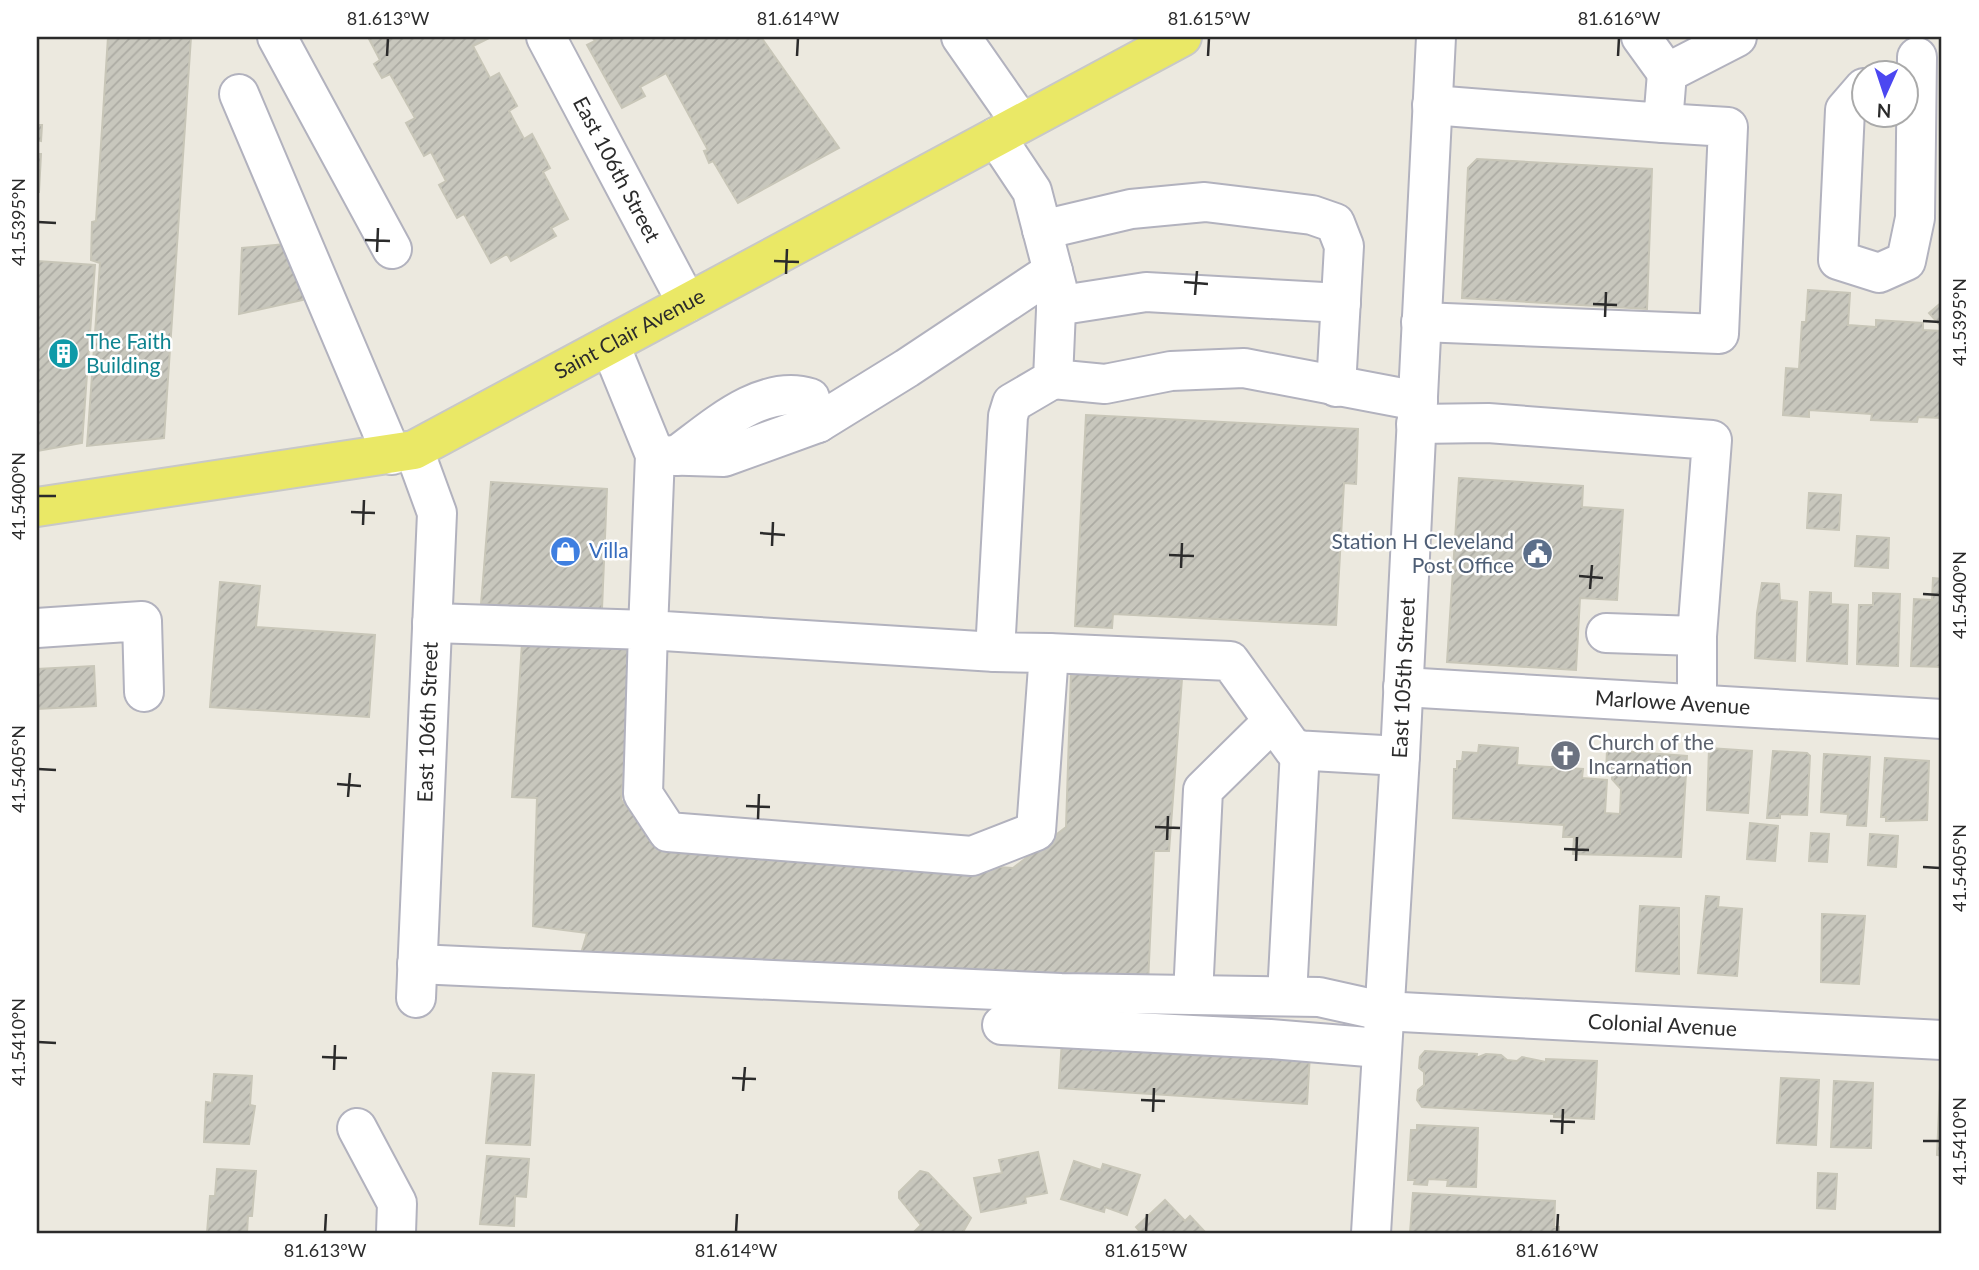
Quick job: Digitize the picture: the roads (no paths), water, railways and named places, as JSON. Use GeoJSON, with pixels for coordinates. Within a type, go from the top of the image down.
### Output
{"type":"FeatureCollection","features":[{"type":"Feature","properties":{"kind":"main road","name":"Saint Clair Avenue"},"geometry":{"type":"LineString","coordinates":[[37,507],[403,452],[610,345],[1182,37]]}},
{"type":"Feature","properties":{"kind":"street"},"geometry":{"type":"LineString","coordinates":[[277,37],[392,249]]}},
{"type":"Feature","properties":{"kind":"street","name":"East 106th Street"},"geometry":{"type":"LineString","coordinates":[[546,37],[687,303]]}},
{"type":"Feature","properties":{"kind":"street"},"geometry":{"type":"LineString","coordinates":[[961,37],[1009,130],[1032,191],[1054,288],[1053,379]]}},
{"type":"Feature","properties":{"kind":"street","name":"East 105th Street"},"geometry":{"type":"LineString","coordinates":[[1371,1233],[1381,1029],[1404,687],[1436,37]]}},
{"type":"Feature","properties":{"kind":"street"},"geometry":{"type":"LineString","coordinates":[[1641,37],[1667,74],[1663,123]]}},
{"type":"Feature","properties":{"kind":"street"},"geometry":{"type":"LineString","coordinates":[[1667,74],[1737,37]]}},
{"type":"Feature","properties":{"kind":"street","name":"East 106th Street"},"geometry":{"type":"LineString","coordinates":[[239,94],[403,452],[437,513],[417,981],[1193,995]]}},
{"type":"Feature","properties":{"kind":"street"},"geometry":{"type":"LineString","coordinates":[[1850,104],[1845,110],[1838,260],[1879,273],[1906,261],[1915,218],[1914,130]]}},
{"type":"Feature","properties":{"kind":"street"},"geometry":{"type":"LineString","coordinates":[[1421,322],[1719,334],[1728,127],[1432,105]]}},
{"type":"Feature","properties":{"kind":"street"},"geometry":{"type":"LineString","coordinates":[[1042,230],[1130,209],[1205,202],[1312,215],[1335,223],[1345,246],[1336,387]]}},
{"type":"Feature","properties":{"kind":"street"},"geometry":{"type":"LineString","coordinates":[[666,455],[724,457],[818,423],[907,369],[1054,288],[1341,303]]}},
{"type":"Feature","properties":{"kind":"street"},"geometry":{"type":"LineString","coordinates":[[610,345],[666,455],[648,630],[643,794],[668,832],[972,856],[1036,831],[1049,653]]}},
{"type":"Feature","properties":{"kind":"street"},"geometry":{"type":"LineString","coordinates":[[995,652],[1009,416],[1012,403],[1053,379],[1104,384],[1171,371],[1244,368],[1336,387],[1417,412],[1488,423],[1712,440],[1697,636],[1697,704]]}},
{"type":"Feature","properties":{"kind":"street"},"geometry":{"type":"LineString","coordinates":[[37,628],[142,621],[144,692]]}},
{"type":"Feature","properties":{"kind":"street"},"geometry":{"type":"LineString","coordinates":[[432,623],[648,630],[995,652],[1230,661],[1294,750],[1400,756]]}},
{"type":"Feature","properties":{"kind":"street"},"geometry":{"type":"LineString","coordinates":[[1606,634],[1697,636]]}},
{"type":"Feature","properties":{"kind":"street","name":"Marlowe Avenue"},"geometry":{"type":"LineString","coordinates":[[1404,687],[1942,719]]}},
{"type":"Feature","properties":{"kind":"street"},"geometry":{"type":"LineString","coordinates":[[1273,721],[1203,790],[1193,995],[1319,998],[1381,1029]]}},
{"type":"Feature","properties":{"kind":"street"},"geometry":{"type":"LineString","coordinates":[[1287,996],[1300,750]]}},
{"type":"Feature","properties":{"kind":"street"},"geometry":{"type":"LineString","coordinates":[[1002,1025],[1381,1029]]}},
{"type":"Feature","properties":{"kind":"street","name":"Colonial Avenue"},"geometry":{"type":"LineString","coordinates":[[1381,1029],[1942,1040]]}},
{"type":"Feature","properties":{"kind":"street"},"geometry":{"type":"LineString","coordinates":[[357,1128],[397,1203],[396,1233]]}},
{"type":"Feature","properties":{"kind":"place","name":"The Faith Building"},"geometry":{"type":"Point","coordinates":[63,354]}},
{"type":"Feature","properties":{"kind":"place","name":"Villa"},"geometry":{"type":"Point","coordinates":[566,551]}},
{"type":"Feature","properties":{"kind":"place","name":"Station H Cleveland Post Office"},"geometry":{"type":"Point","coordinates":[1537,554]}},
{"type":"Feature","properties":{"kind":"place","name":"Church of the Incarnation"},"geometry":{"type":"Point","coordinates":[1565,755]}}]}
